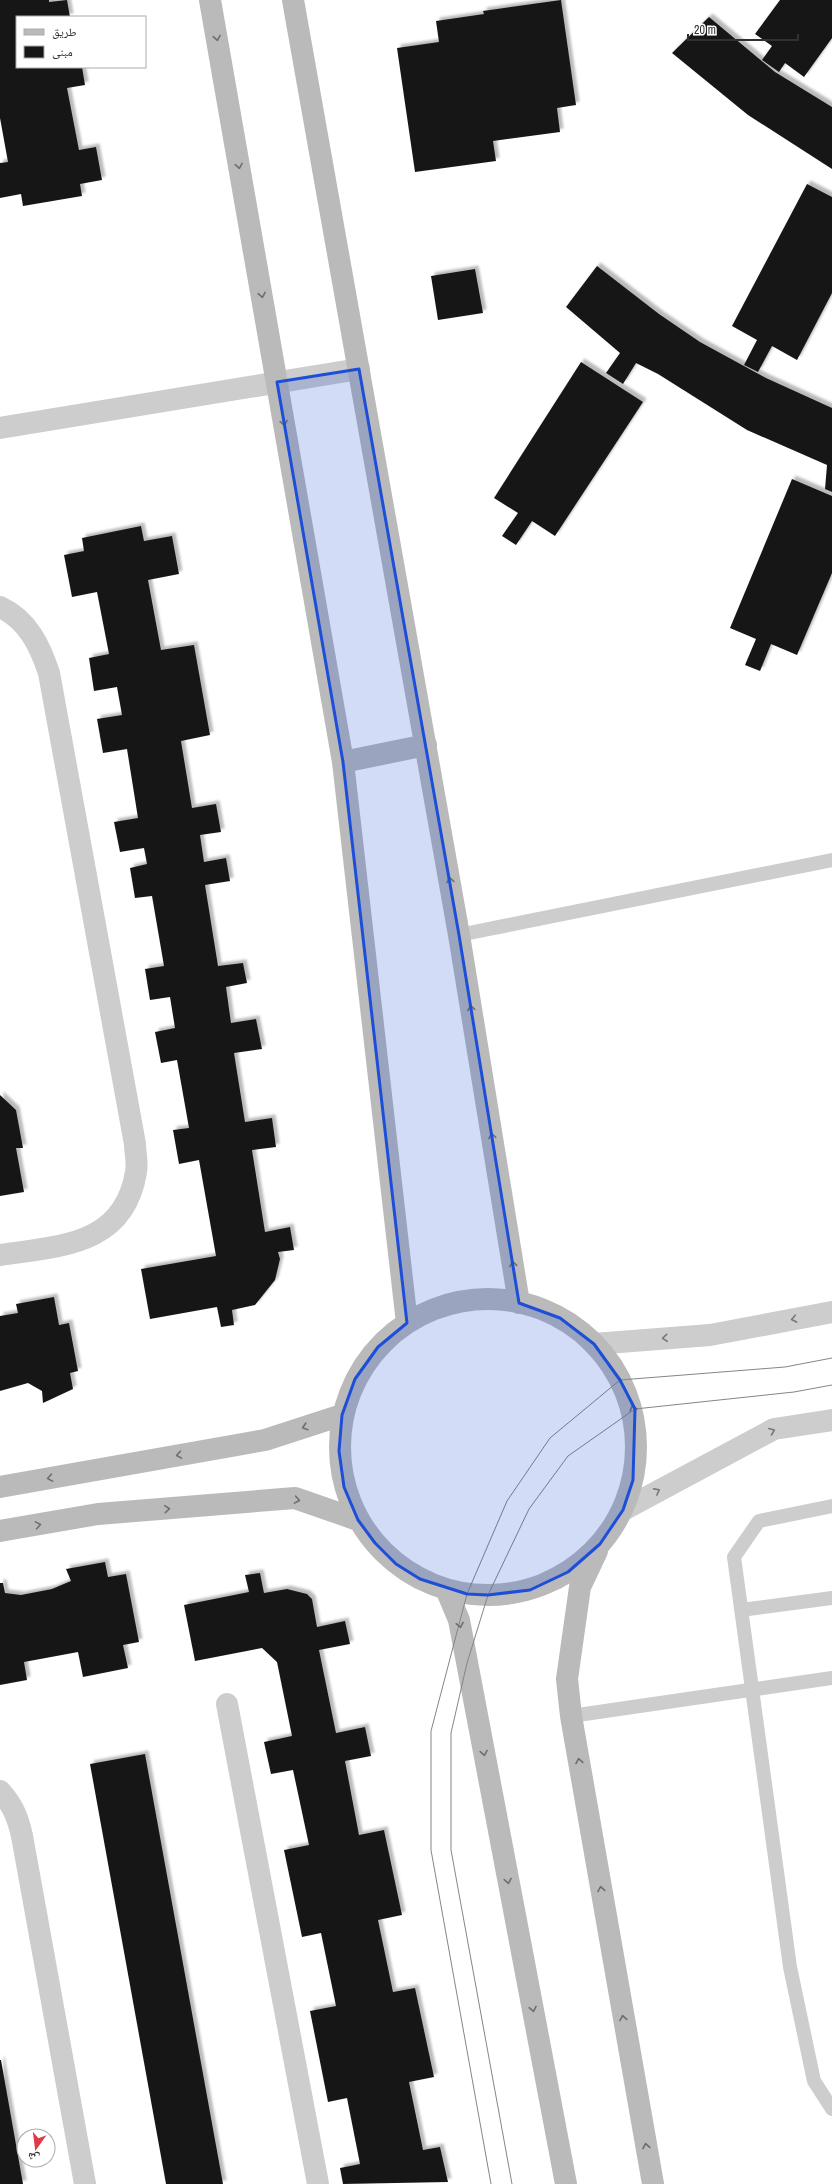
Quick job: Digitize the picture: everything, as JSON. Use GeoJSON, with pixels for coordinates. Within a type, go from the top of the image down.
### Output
{"type":"FeatureCollection","features":[{"type":"Feature","properties":{"kind":"main road"},"geometry":{"type":"LineString","coordinates":[[210,0],[343,762],[407,1323]]}},
{"type":"Feature","properties":{"kind":"main road"},"geometry":{"type":"LineString","coordinates":[[293,0],[459,935],[519,1303]]}},
{"type":"Feature","properties":{"kind":"main road"},"geometry":{"type":"LineString","coordinates":[[343,762],[426,745]]}},
{"type":"Feature","properties":{"kind":"main road"},"geometry":{"type":"LineString","coordinates":[[600,1544],[568,1572],[530,1590],[488,1595],[467,1594],[446,1589],[420,1579],[396,1564],[375,1543],[358,1520],[344,1487],[339,1451],[342,1415],[355,1379],[378,1347],[407,1323],[442,1306],[481,1299],[519,1303],[560,1318],[594,1344],[620,1380],[635,1409],[633,1480],[623,1510],[600,1544],[580,1587],[567,1679],[571,1716],[653,2184]]}},
{"type":"Feature","properties":{"kind":"main road"},"geometry":{"type":"LineString","coordinates":[[0,1487],[265,1440],[342,1415]]}},
{"type":"Feature","properties":{"kind":"main road"},"geometry":{"type":"LineString","coordinates":[[0,1532],[98,1514],[295,1498],[358,1520]]}},
{"type":"Feature","properties":{"kind":"main road"},"geometry":{"type":"LineString","coordinates":[[446,1589],[459,1620],[566,2184]]}},
{"type":"Feature","properties":{"kind":"street"},"geometry":{"type":"LineString","coordinates":[[0,428],[359,369]]}},
{"type":"Feature","properties":{"kind":"street"},"geometry":{"type":"LineString","coordinates":[[0,607],[27,628],[41,649],[49,673],[135,1144],[137,1170],[130,1196],[116,1218],[96,1235],[71,1244],[0,1255]]}},
{"type":"Feature","properties":{"kind":"street"},"geometry":{"type":"LineString","coordinates":[[594,1344],[710,1334],[832,1312]]}},
{"type":"Feature","properties":{"kind":"street"},"geometry":{"type":"LineString","coordinates":[[623,1510],[774,1429],[832,1420]]}},
{"type":"Feature","properties":{"kind":"street"},"geometry":{"type":"LineString","coordinates":[[227,1704],[318,2184]]}},
{"type":"Feature","properties":{"kind":"street"},"geometry":{"type":"LineString","coordinates":[[0,1791],[9,1800],[18,1818],[22,1836],[84,2184]]}},
{"type":"Feature","properties":{"kind":"lane"},"geometry":{"type":"LineString","coordinates":[[459,935],[832,860]]}},
{"type":"Feature","properties":{"kind":"lane"},"geometry":{"type":"LineString","coordinates":[[832,1506],[759,1521],[734,1557],[790,1967],[814,2081],[832,2109]]}},
{"type":"Feature","properties":{"kind":"lane"},"geometry":{"type":"LineString","coordinates":[[741,1610],[832,1598]]}},
{"type":"Feature","properties":{"kind":"lane"},"geometry":{"type":"LineString","coordinates":[[571,1716],[832,1678]]}},
{"type":"Feature","properties":{"kind":"highlighted area"},"geometry":{"type":"Polygon","coordinates":[[[359,369],[459,935],[519,1303],[560,1318],[594,1344],[620,1380],[635,1409],[633,1480],[623,1510],[600,1544],[568,1572],[530,1590],[488,1595],[467,1594],[420,1579],[396,1564],[375,1543],[358,1520],[344,1487],[339,1451],[342,1415],[355,1379],[378,1347],[407,1323],[343,762],[277,382],[359,369]]]}},
{"type":"Feature","properties":{"kind":"building"},"geometry":{"type":"Polygon","coordinates":[[[0,0],[49,0],[49,2],[67,0],[70,16],[16,16],[16,68],[82,68],[85,85],[67,88],[79,150],[96,147],[102,180],[80,184],[82,196],[23,206],[21,194],[0,198],[0,163],[8,162],[0,118],[0,0]]]}},
{"type":"Feature","properties":{"kind":"building"},"geometry":{"type":"Polygon","coordinates":[[[561,0],[576,105],[557,108],[560,132],[493,141],[496,161],[415,172],[397,48],[439,42],[436,21],[484,14],[483,11],[561,0]]]}},
{"type":"Feature","properties":{"kind":"building"},"geometry":{"type":"Polygon","coordinates":[[[780,0],[832,0],[832,38],[804,77],[785,63],[779,72],[762,60],[772,46],[755,34],[780,0]]]}},
{"type":"Feature","properties":{"kind":"building"},"geometry":{"type":"Polygon","coordinates":[[[709,17],[775,72],[832,107],[832,169],[748,115],[672,53],[709,17]]]}},
{"type":"Feature","properties":{"kind":"building"},"geometry":{"type":"Polygon","coordinates":[[[807,184],[832,197],[832,293],[797,360],[772,346],[758,372],[744,365],[757,340],[732,326],[807,184]]]}},
{"type":"Feature","properties":{"kind":"building"},"geometry":{"type":"Polygon","coordinates":[[[597,266],[659,314],[700,342],[766,378],[832,408],[832,492],[825,489],[827,465],[747,430],[658,374],[636,363],[623,384],[606,373],[620,353],[566,307],[597,266]]]}},
{"type":"Feature","properties":{"kind":"building"},"geometry":{"type":"Polygon","coordinates":[[[475,269],[483,313],[438,320],[431,276],[475,269]]]}},
{"type":"Feature","properties":{"kind":"building"},"geometry":{"type":"Polygon","coordinates":[[[581,362],[643,402],[555,536],[532,521],[516,545],[502,536],[518,513],[494,498],[581,362]]]}},
{"type":"Feature","properties":{"kind":"building"},"geometry":{"type":"Polygon","coordinates":[[[792,479],[832,496],[832,573],[797,655],[771,644],[760,671],[745,665],[756,639],[730,628],[792,479]]]}},
{"type":"Feature","properties":{"kind":"building"},"geometry":{"type":"Polygon","coordinates":[[[141,526],[144,541],[172,536],[179,574],[148,580],[161,650],[194,645],[210,735],[181,741],[192,808],[216,804],[221,832],[200,835],[204,862],[226,858],[230,881],[205,885],[218,966],[243,963],[247,983],[226,987],[231,1023],[256,1019],[262,1049],[234,1053],[245,1122],[272,1118],[276,1147],[252,1150],[265,1232],[290,1227],[294,1250],[278,1252],[280,1259],[275,1280],[255,1305],[232,1310],[234,1325],[221,1327],[217,1307],[150,1319],[141,1269],[216,1256],[199,1160],[179,1164],[173,1130],[189,1128],[177,1060],[161,1063],[155,1032],[175,1028],[170,997],[150,1000],[145,969],[164,966],[152,896],[135,898],[130,868],[147,864],[144,848],[120,852],[114,822],[138,818],[127,749],[103,753],[97,719],[122,715],[117,687],[94,691],[89,658],[109,654],[97,592],[72,597],[64,555],[84,551],[82,538],[141,526]]]}},
{"type":"Feature","properties":{"kind":"building"},"geometry":{"type":"Polygon","coordinates":[[[0,1095],[16,1110],[23,1148],[16,1148],[24,1192],[0,1196],[0,1095]]]}},
{"type":"Feature","properties":{"kind":"building"},"geometry":{"type":"Polygon","coordinates":[[[54,1297],[59,1325],[69,1323],[78,1371],[70,1373],[73,1389],[43,1403],[42,1391],[28,1383],[0,1391],[0,1316],[18,1313],[16,1304],[54,1297]]]}},
{"type":"Feature","properties":{"kind":"building"},"geometry":{"type":"Polygon","coordinates":[[[105,1562],[108,1577],[126,1574],[139,1642],[123,1645],[128,1668],[83,1677],[78,1652],[24,1662],[27,1680],[0,1685],[0,1583],[3,1583],[5,1593],[21,1595],[52,1589],[71,1581],[66,1569],[105,1562]]]}},
{"type":"Feature","properties":{"kind":"building"},"geometry":{"type":"Polygon","coordinates":[[[260,1573],[264,1593],[287,1589],[307,1594],[312,1599],[317,1627],[345,1621],[350,1644],[319,1650],[336,1733],[365,1727],[371,1756],[345,1761],[359,1835],[384,1830],[402,1915],[378,1920],[393,1992],[415,1988],[434,2077],[409,2082],[423,2150],[440,2147],[448,2182],[343,2184],[340,2168],[360,2164],[347,2098],[328,2102],[310,2011],[336,2006],[321,1933],[302,1937],[284,1850],[309,1845],[293,1770],[271,1774],[264,1742],[292,1736],[277,1662],[262,1648],[195,1661],[184,1605],[249,1592],[245,1575],[260,1573]]]}},
{"type":"Feature","properties":{"kind":"building"},"geometry":{"type":"Polygon","coordinates":[[[145,1754],[223,2184],[166,2184],[90,1764],[145,1754]]]}},
{"type":"Feature","properties":{"kind":"building"},"geometry":{"type":"Polygon","coordinates":[[[1,2060],[16,2145],[16,2168],[20,2168],[23,2184],[0,2184],[1,2060]]]}},
{"type":"Feature","properties":{"kind":"tram line"},"geometry":{"type":"LineString","coordinates":[[491,2184],[431,1850],[431,1731],[467,1594],[507,1501],[550,1438],[620,1380],[785,1367],[832,1358]]}},
{"type":"Feature","properties":{"kind":"tram line"},"geometry":{"type":"LineString","coordinates":[[512,2184],[451,1850],[451,1733],[467,1663],[488,1595],[529,1509],[568,1456],[635,1409],[794,1392],[832,1385]]}}]}
